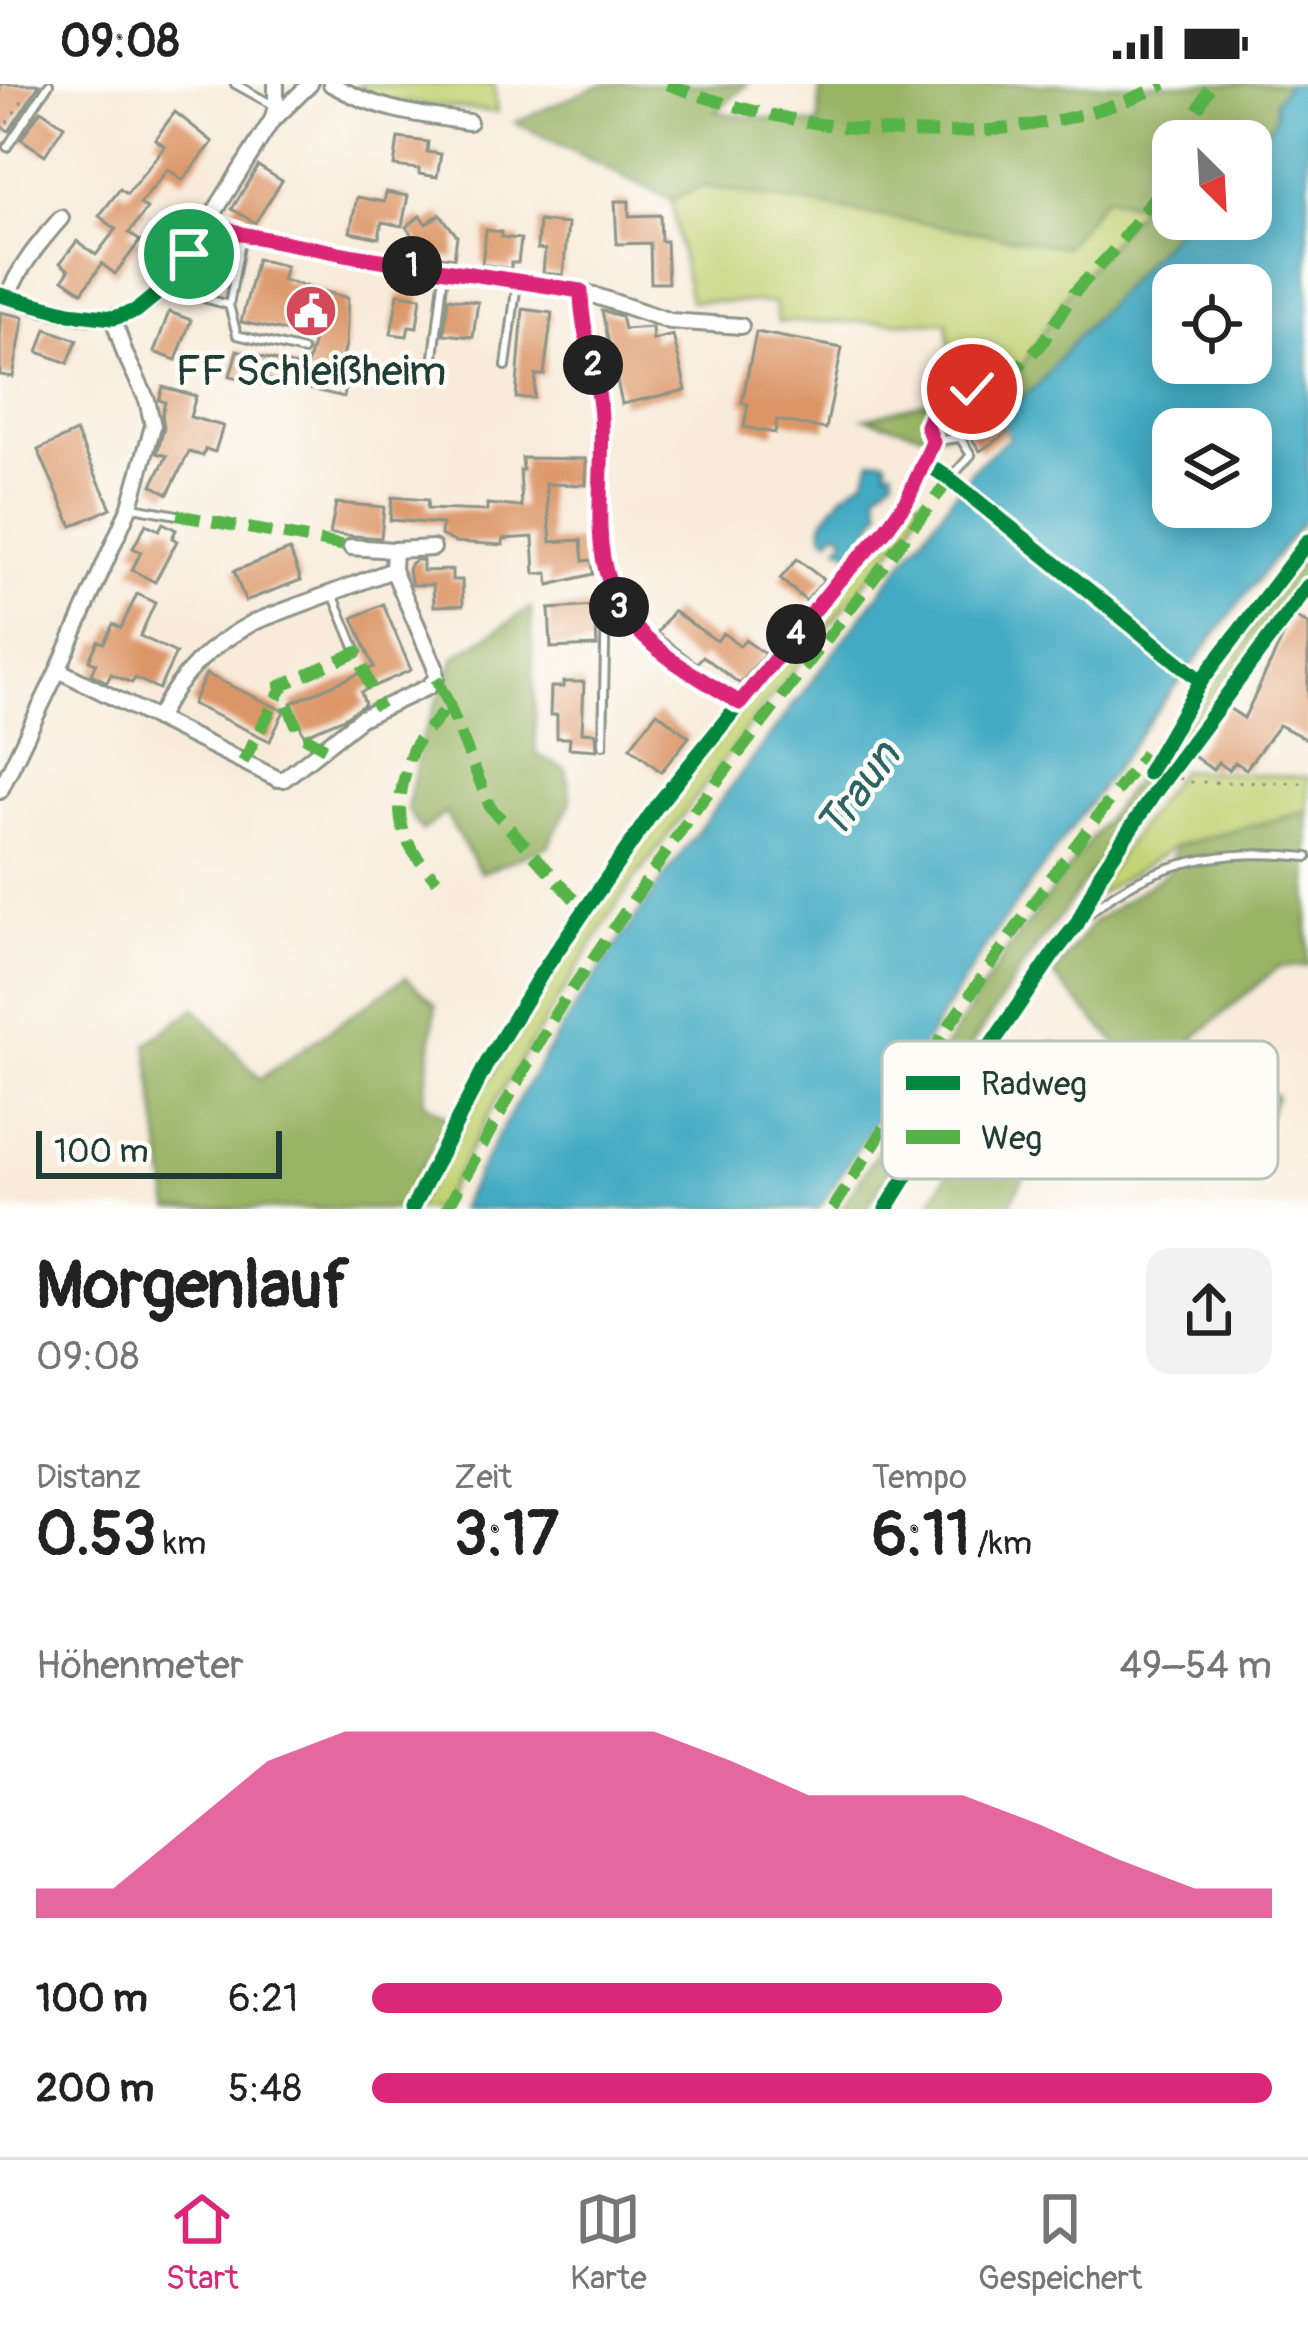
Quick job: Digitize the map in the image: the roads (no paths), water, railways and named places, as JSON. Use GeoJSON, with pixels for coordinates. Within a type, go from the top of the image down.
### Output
{"type":"FeatureCollection","features":[{"type":"Feature","properties":{"kind":"street"},"geometry":{"type":"LineString","coordinates":[[274,114],[275,84]]}},
{"type":"Feature","properties":{"kind":"street"},"geometry":{"type":"LineString","coordinates":[[61,218],[4,296],[69,313],[113,318],[136,311],[170,283],[274,114],[310,84]]}},
{"type":"Feature","properties":{"kind":"street"},"geometry":{"type":"LineString","coordinates":[[331,84],[363,101],[469,122]]}},
{"type":"Feature","properties":{"kind":"street"},"geometry":{"type":"LineString","coordinates":[[210,222],[242,234],[581,291],[670,321],[741,326]]}},
{"type":"Feature","properties":{"kind":"street"},"geometry":{"type":"LineString","coordinates":[[581,291],[600,402],[600,532],[610,589],[623,614],[648,642],[740,703],[838,581]]}},
{"type":"Feature","properties":{"kind":"street"},"geometry":{"type":"LineString","coordinates":[[0,791],[130,506],[152,426],[147,400],[113,318]]}},
{"type":"Feature","properties":{"kind":"street"},"geometry":{"type":"LineString","coordinates":[[351,547],[433,548]]}},
{"type":"Feature","properties":{"kind":"street"},"geometry":{"type":"LineString","coordinates":[[58,670],[278,779],[290,776],[362,718],[436,680],[393,570],[394,550]]}},
{"type":"Feature","properties":{"kind":"street"},"geometry":{"type":"LineString","coordinates":[[157,718],[179,680],[235,632],[393,570]]}},
{"type":"Feature","properties":{"kind":"lane"},"geometry":{"type":"LineString","coordinates":[[7,147],[49,84]]}},
{"type":"Feature","properties":{"kind":"lane"},"geometry":{"type":"LineString","coordinates":[[236,84],[274,114]]}},
{"type":"Feature","properties":{"kind":"lane"},"geometry":{"type":"LineString","coordinates":[[242,234],[229,304],[237,335],[303,351]]}},
{"type":"Feature","properties":{"kind":"lane"},"geometry":{"type":"LineString","coordinates":[[433,364],[444,271]]}},
{"type":"Feature","properties":{"kind":"lane"},"geometry":{"type":"LineString","coordinates":[[506,366],[517,282]]}},
{"type":"Feature","properties":{"kind":"lane"},"geometry":{"type":"LineString","coordinates":[[170,283],[186,293],[229,304]]}},
{"type":"Feature","properties":{"kind":"lane"},"geometry":{"type":"LineString","coordinates":[[838,581],[907,500],[924,462],[933,442],[960,438],[970,455],[950,479],[924,462]]}},
{"type":"Feature","properties":{"kind":"lane"},"geometry":{"type":"LineString","coordinates":[[130,506],[177,515]]}},
{"type":"Feature","properties":{"kind":"lane"},"geometry":{"type":"LineString","coordinates":[[603,745],[610,589]]}},
{"type":"Feature","properties":{"kind":"lane"},"geometry":{"type":"LineString","coordinates":[[333,593],[357,652]]}},
{"type":"Feature","properties":{"kind":"lane"},"geometry":{"type":"LineString","coordinates":[[994,1041],[1077,924],[1119,890],[1172,865],[1263,854],[1308,857]]}},
{"type":"Feature","properties":{"kind":"lane"},"geometry":{"type":"LineString","coordinates":[[886,1209],[905,1179]]}},
{"type":"Feature","properties":{"kind":"water","name":"Traun"},"geometry":{"type":"Polygon","coordinates":[[[1287,84],[1308,84],[1308,515],[1158,709],[990,940],[926,1041],[882,1041],[882,1110],[819,1209],[459,1209],[513,1109],[635,919],[974,468],[1009,437],[997,415],[1038,385],[1166,240],[1272,240],[1276,100],[1287,84]]]}},
{"type":"Feature","properties":{"kind":"water"},"geometry":{"type":"Polygon","coordinates":[[[883,458],[894,476],[877,492],[881,510],[856,548],[848,551],[839,546],[846,536],[837,530],[829,539],[823,533],[823,520],[843,494],[865,478],[871,460],[883,458]]]}},
{"type":"Feature","properties":{"kind":"place","name":"FF Schleißheim"},"geometry":{"type":"Point","coordinates":[311,311]}}]}
